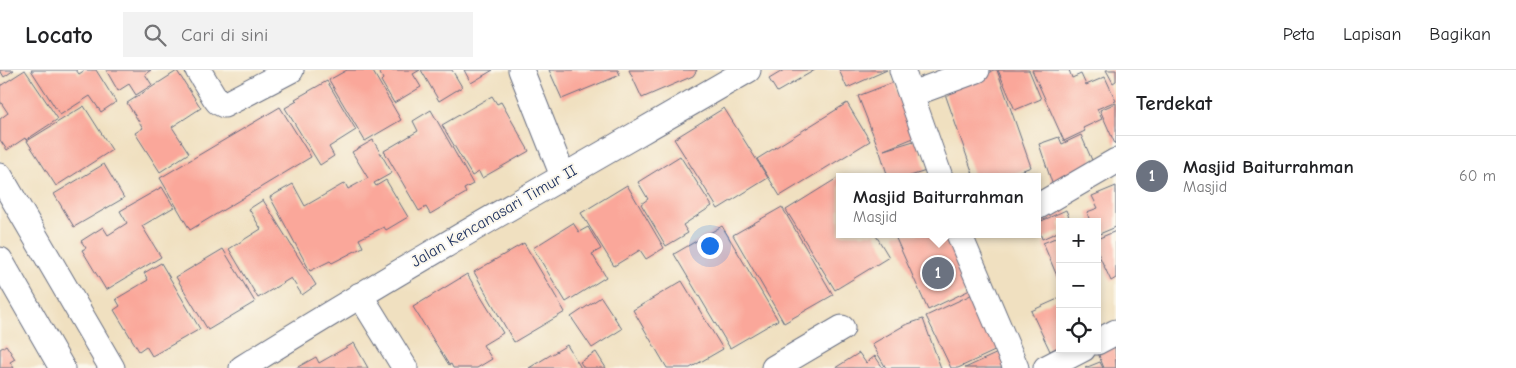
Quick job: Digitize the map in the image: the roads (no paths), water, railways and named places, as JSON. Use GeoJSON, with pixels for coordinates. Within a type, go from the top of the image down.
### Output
{"type":"FeatureCollection","features":[{"type":"Feature","properties":{"kind":"street"},"geometry":{"type":"LineString","coordinates":[[198,70],[215,98],[224,105],[291,70]]}},
{"type":"Feature","properties":{"kind":"street"},"geometry":{"type":"LineString","coordinates":[[520,70],[563,176]]}},
{"type":"Feature","properties":{"kind":"street"},"geometry":{"type":"LineString","coordinates":[[902,70],[939,173]]}},
{"type":"Feature","properties":{"kind":"street"},"geometry":{"type":"LineString","coordinates":[[912,94],[978,70]]}},
{"type":"Feature","properties":{"kind":"street","name":"Jalan Kencanasari Timur II"},"geometry":{"type":"LineString","coordinates":[[242,368],[360,295],[739,72]]}},
{"type":"Feature","properties":{"kind":"street"},"geometry":{"type":"LineString","coordinates":[[1041,205],[1116,161]]}},
{"type":"Feature","properties":{"kind":"street"},"geometry":{"type":"LineString","coordinates":[[0,176],[112,368]]}},
{"type":"Feature","properties":{"kind":"street"},"geometry":{"type":"LineString","coordinates":[[966,238],[1016,368]]}},
{"type":"Feature","properties":{"kind":"street"},"geometry":{"type":"LineString","coordinates":[[0,260],[62,368]]}},
{"type":"Feature","properties":{"kind":"street"},"geometry":{"type":"LineString","coordinates":[[360,295],[406,368]]}},
{"type":"Feature","properties":{"kind":"street"},"geometry":{"type":"LineString","coordinates":[[774,368],[842,328]]}},
{"type":"Feature","properties":{"kind":"street"},"geometry":{"type":"LineString","coordinates":[[1101,340],[1116,332]]}},
{"type":"Feature","properties":{"kind":"street"},"geometry":{"type":"LineString","coordinates":[[1046,368],[1075,353]]}},
{"type":"Feature","properties":{"kind":"place","name":"Masjid Baiturrahman"},"geometry":{"type":"Point","coordinates":[938,273]}}]}
